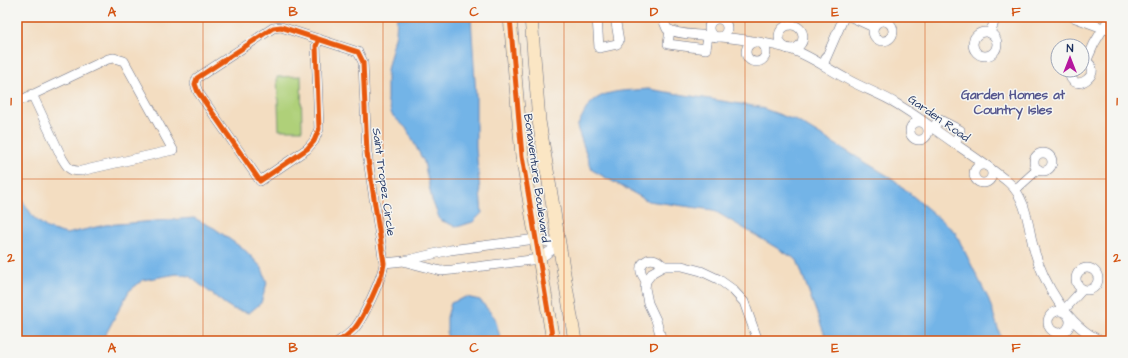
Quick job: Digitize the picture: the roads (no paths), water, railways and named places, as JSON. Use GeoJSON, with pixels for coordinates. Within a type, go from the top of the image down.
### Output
{"type":"FeatureCollection","features":[{"type":"Feature","properties":{"kind":"main road","name":"Bonaventure Boulevard"},"geometry":{"type":"LineString","coordinates":[[510,17],[522,156],[553,341]]}},
{"type":"Feature","properties":{"kind":"main road","name":"Bonaventure Boulevard"},"geometry":{"type":"LineString","coordinates":[[531,17],[539,121],[575,341]]}},
{"type":"Feature","properties":{"kind":"street"},"geometry":{"type":"LineString","coordinates":[[598,17],[599,48],[617,44],[618,41],[615,17]]}},
{"type":"Feature","properties":{"kind":"street"},"geometry":{"type":"LineString","coordinates":[[662,17],[665,26],[670,30],[668,44],[706,49],[708,36]]}},
{"type":"Feature","properties":{"kind":"street"},"geometry":{"type":"LineString","coordinates":[[823,65],[844,17]]}},
{"type":"Feature","properties":{"kind":"street"},"geometry":{"type":"LineString","coordinates":[[851,17],[873,27]]}},
{"type":"Feature","properties":{"kind":"street"},"geometry":{"type":"LineString","coordinates":[[990,34],[996,17]]}},
{"type":"Feature","properties":{"kind":"street"},"geometry":{"type":"LineString","coordinates":[[1073,17],[1107,30]]}},
{"type":"Feature","properties":{"kind":"street"},"geometry":{"type":"LineString","coordinates":[[1090,51],[1094,44],[1107,30],[1110,17]]}},
{"type":"Feature","properties":{"kind":"street","name":"Saint Tropez Circle"},"geometry":{"type":"LineString","coordinates":[[319,39],[316,46],[319,129],[314,141],[307,149],[260,181],[198,92],[195,84],[197,78],[273,28],[281,27],[319,39],[358,52],[363,62],[367,153],[384,263],[382,275],[360,319],[354,329],[339,341]]}},
{"type":"Feature","properties":{"kind":"street","name":"Garden Road"},"geometry":{"type":"LineString","coordinates":[[670,30],[680,33],[758,42],[788,48],[823,65],[852,82],[896,103],[989,167],[1016,189],[1021,197],[1040,266],[1054,294],[1066,312],[1083,329],[1098,340]]}},
{"type":"Feature","properties":{"kind":"street"},"geometry":{"type":"LineString","coordinates":[[17,102],[32,94],[108,59],[114,58],[124,61],[173,150],[81,171],[74,171],[68,168],[62,158],[32,94]]}},
{"type":"Feature","properties":{"kind":"street"},"geometry":{"type":"LineString","coordinates":[[1090,66],[1092,71],[1090,76]]}},
{"type":"Feature","properties":{"kind":"street"},"geometry":{"type":"LineString","coordinates":[[1071,78],[1080,83],[1087,81],[1089,78]]}},
{"type":"Feature","properties":{"kind":"street"},"geometry":{"type":"LineString","coordinates":[[934,129],[938,119],[960,130],[955,144]]}},
{"type":"Feature","properties":{"kind":"street"},"geometry":{"type":"LineString","coordinates":[[1016,189],[1038,169]]}},
{"type":"Feature","properties":{"kind":"street"},"geometry":{"type":"LineString","coordinates":[[384,263],[404,261],[450,250],[536,239],[559,245]]}},
{"type":"Feature","properties":{"kind":"street"},"geometry":{"type":"LineString","coordinates":[[404,261],[447,271],[539,259],[559,245]]}},
{"type":"Feature","properties":{"kind":"street"},"geometry":{"type":"LineString","coordinates":[[646,281],[641,272],[642,265],[645,261],[650,258],[657,260],[664,266]]}},
{"type":"Feature","properties":{"kind":"street"},"geometry":{"type":"LineString","coordinates":[[662,341],[656,320],[648,303],[645,288],[646,281],[653,272],[664,266],[682,266],[701,271],[718,279],[732,289],[744,302],[758,341]]}},
{"type":"Feature","properties":{"kind":"street"},"geometry":{"type":"LineString","coordinates":[[1066,312],[1082,290]]}},
{"type":"Feature","properties":{"kind":"water"},"geometry":{"type":"Polygon","coordinates":[[[397,17],[471,17],[476,97],[476,148],[482,213],[473,222],[457,227],[440,220],[432,200],[424,162],[406,128],[392,115],[387,99],[387,70],[396,33],[397,17]]]}},
{"type":"Feature","properties":{"kind":"water"},"geometry":{"type":"Polygon","coordinates":[[[648,89],[759,107],[797,121],[893,179],[955,232],[989,300],[1002,341],[827,341],[797,260],[713,210],[648,201],[592,170],[577,127],[587,108],[597,98],[603,95],[648,89]]]}},
{"type":"Feature","properties":{"kind":"water"},"geometry":{"type":"Polygon","coordinates":[[[17,192],[34,218],[47,228],[66,234],[105,225],[194,218],[214,228],[246,251],[262,268],[267,283],[261,303],[249,313],[233,309],[189,276],[177,274],[143,280],[129,291],[102,341],[17,341],[17,192]]]}},
{"type":"Feature","properties":{"kind":"water"},"geometry":{"type":"Polygon","coordinates":[[[466,297],[480,300],[495,318],[501,341],[447,341],[447,317],[451,303],[466,297]]]}},
{"type":"Feature","properties":{"kind":"district","name":"Garden Homes at Country Isles"},"geometry":{"type":"Point","coordinates":[1013,102]}}]}
